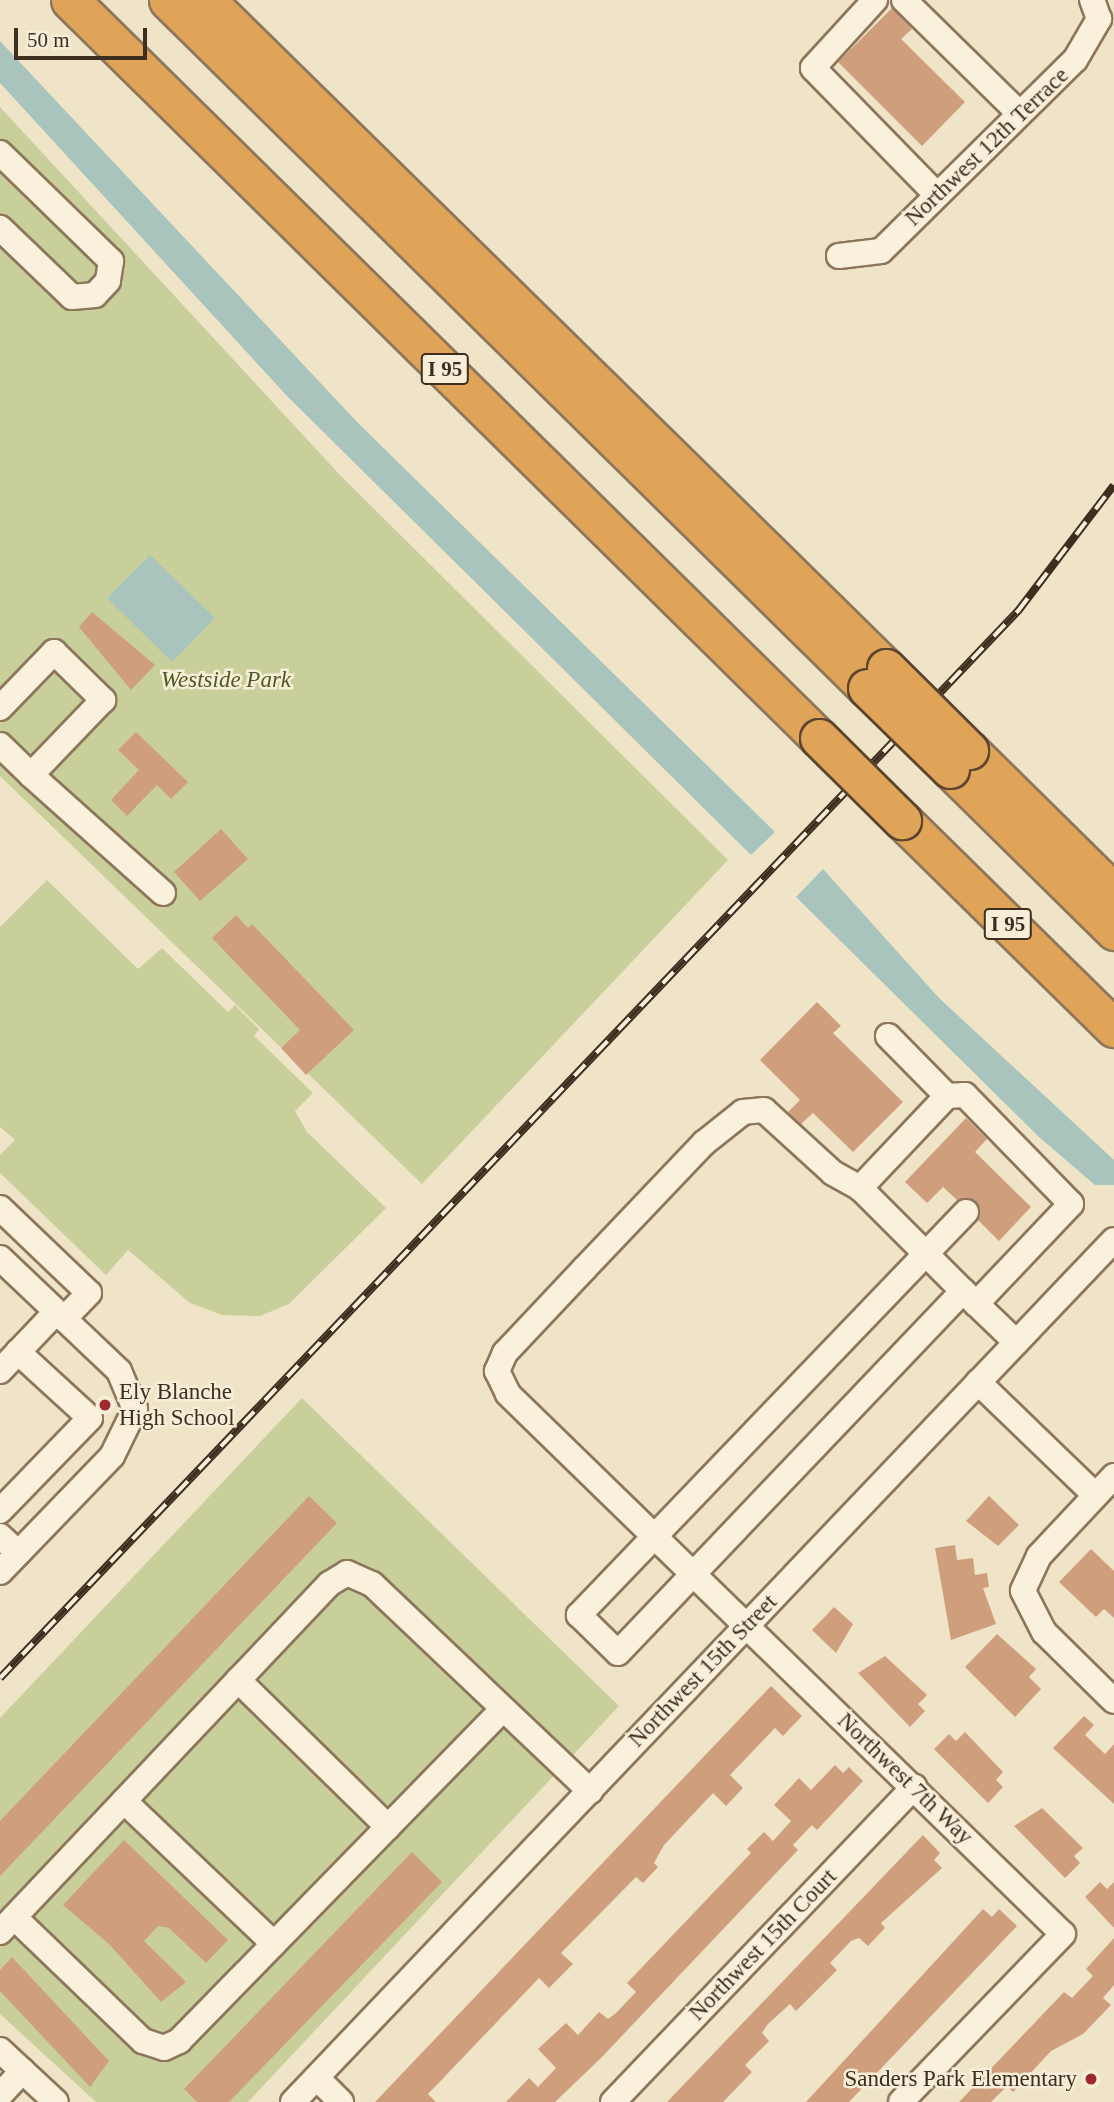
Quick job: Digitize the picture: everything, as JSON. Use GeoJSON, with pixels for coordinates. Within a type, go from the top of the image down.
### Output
{"type":"FeatureCollection","features":[{"type":"Feature","properties":{"kind":"highway","name":"I 95"},"geometry":{"type":"LineString","coordinates":[[70,0],[828,728],[911,811],[1114,1028]]}},
{"type":"Feature","properties":{"kind":"highway"},"geometry":{"type":"LineString","coordinates":[[106,0],[828,728]]}},
{"type":"Feature","properties":{"kind":"highway"},"geometry":{"type":"LineString","coordinates":[[169,0],[877,678]]}},
{"type":"Feature","properties":{"kind":"highway"},"geometry":{"type":"LineString","coordinates":[[206,0],[960,760],[1114,930]]}},
{"type":"Feature","properties":{"kind":"highway"},"geometry":{"type":"LineString","coordinates":[[960,760],[1114,893]]}},
{"type":"Feature","properties":{"kind":"highway"},"geometry":{"type":"LineString","coordinates":[[911,811],[1114,993]]}},
{"type":"Feature","properties":{"kind":"street"},"geometry":{"type":"LineString","coordinates":[[875,0],[813,68],[937,195]]}},
{"type":"Feature","properties":{"kind":"street"},"geometry":{"type":"LineString","coordinates":[[904,0],[1018,112]]}},
{"type":"Feature","properties":{"kind":"street","name":"Northwest 12th Terrace"},"geometry":{"type":"LineString","coordinates":[[839,256],[881,251],[1018,112],[1075,60],[1099,19],[1093,0]]}},
{"type":"Feature","properties":{"kind":"street"},"geometry":{"type":"LineString","coordinates":[[0,153],[111,261],[108,281],[95,295],[72,297],[0,228]]}},
{"type":"Feature","properties":{"kind":"street"},"geometry":{"type":"LineString","coordinates":[[0,708],[54,652],[103,700],[31,775]]}},
{"type":"Feature","properties":{"kind":"street"},"geometry":{"type":"LineString","coordinates":[[2,752],[163,893]]}},
{"type":"Feature","properties":{"kind":"street"},"geometry":{"type":"LineString","coordinates":[[888,1036],[947,1096]]}},
{"type":"Feature","properties":{"kind":"street"},"geometry":{"type":"LineString","coordinates":[[860,1188],[947,1096],[965,1095],[1071,1204],[970,1298],[695,1572],[618,1653],[579,1615],[967,1212]]}},
{"type":"Feature","properties":{"kind":"street","name":"Northwest 7th Way"},"geometry":{"type":"LineString","coordinates":[[901,2102],[1063,1934],[695,1572],[508,1394],[498,1371],[505,1353],[704,1143],[743,1112],[764,1110],[833,1173],[860,1188],[1016,1342]]}},
{"type":"Feature","properties":{"kind":"street"},"geometry":{"type":"LineString","coordinates":[[0,1208],[89,1293],[60,1315],[0,1371]]}},
{"type":"Feature","properties":{"kind":"street","name":"Northwest 15th Street"},"geometry":{"type":"LineString","coordinates":[[293,2102],[1114,1240]]}},
{"type":"Feature","properties":{"kind":"street"},"geometry":{"type":"LineString","coordinates":[[0,1258],[128,1383],[133,1419],[112,1456],[9,1544],[0,1572]]}},
{"type":"Feature","properties":{"kind":"street"},"geometry":{"type":"LineString","coordinates":[[0,1511],[90,1418],[18,1352]]}},
{"type":"Feature","properties":{"kind":"street"},"geometry":{"type":"LineString","coordinates":[[978,1382],[1095,1495]]}},
{"type":"Feature","properties":{"kind":"street"},"geometry":{"type":"LineString","coordinates":[[1114,1476],[1032,1565],[1023,1591],[1044,1632],[1114,1701]]}},
{"type":"Feature","properties":{"kind":"street"},"geometry":{"type":"LineString","coordinates":[[503,1709],[179,2041],[164,2049],[143,2041],[7,1925],[237,1681],[347,1573],[372,1584],[590,1791]]}},
{"type":"Feature","properties":{"kind":"street"},"geometry":{"type":"LineString","coordinates":[[237,1681],[388,1827]]}},
{"type":"Feature","properties":{"kind":"street","name":"Northwest 15th Court"},"geometry":{"type":"LineString","coordinates":[[613,2102],[914,1787]]}},
{"type":"Feature","properties":{"kind":"street"},"geometry":{"type":"LineString","coordinates":[[124,1801],[274,1944]]}},
{"type":"Feature","properties":{"kind":"street"},"geometry":{"type":"LineString","coordinates":[[0,2050],[56,2102]]}},
{"type":"Feature","properties":{"kind":"street"},"geometry":{"type":"LineString","coordinates":[[0,2095],[22,2071]]}},
{"type":"Feature","properties":{"kind":"street"},"geometry":{"type":"LineString","coordinates":[[317,2078],[341,2102]]}},
{"type":"Feature","properties":{"kind":"green space","name":"Westside Park"},"geometry":{"type":"Polygon","coordinates":[[[0,107],[340,475],[728,860],[422,1184],[0,776],[0,107]]]}},
{"type":"Feature","properties":{"kind":"green space"},"geometry":{"type":"Polygon","coordinates":[[[47,880],[138,969],[162,948],[228,1012],[235,1005],[259,1029],[254,1036],[313,1093],[295,1111],[307,1132],[386,1208],[289,1304],[260,1316],[222,1315],[190,1303],[128,1250],[106,1275],[0,1173],[0,1155],[15,1140],[0,1127],[0,927],[47,880]]]}},
{"type":"Feature","properties":{"kind":"green space"},"geometry":{"type":"Polygon","coordinates":[[[302,1398],[619,1706],[248,2102],[96,2102],[0,2014],[0,1718],[302,1398]]]}},
{"type":"Feature","properties":{"kind":"water"},"geometry":{"type":"Polygon","coordinates":[[[0,41],[358,423],[775,832],[751,855],[287,396],[0,83],[0,41]]]}},
{"type":"Feature","properties":{"kind":"water"},"geometry":{"type":"Polygon","coordinates":[[[150,555],[215,618],[172,662],[107,598],[150,555]]]}},
{"type":"Feature","properties":{"kind":"water"},"geometry":{"type":"Polygon","coordinates":[[[823,869],[939,998],[1114,1160],[1114,1185],[1095,1185],[1039,1137],[796,897],[823,869]]]}},
{"type":"Feature","properties":{"kind":"building"},"geometry":{"type":"Polygon","coordinates":[[[892,8],[912,29],[901,39],[965,102],[922,146],[838,62],[892,8]]]}},
{"type":"Feature","properties":{"kind":"building"},"geometry":{"type":"Polygon","coordinates":[[[92,612],[155,665],[131,690],[79,627],[92,612]]]}},
{"type":"Feature","properties":{"kind":"building"},"geometry":{"type":"Polygon","coordinates":[[[136,732],[188,782],[171,799],[157,785],[127,816],[111,800],[139,770],[118,750],[136,732]]]}},
{"type":"Feature","properties":{"kind":"building"},"geometry":{"type":"Polygon","coordinates":[[[221,829],[248,859],[200,901],[174,872],[221,829]]]}},
{"type":"Feature","properties":{"kind":"building"},"geometry":{"type":"Polygon","coordinates":[[[236,915],[248,928],[252,924],[354,1030],[306,1075],[281,1048],[300,1030],[212,938],[236,915]]]}},
{"type":"Feature","properties":{"kind":"building"},"geometry":{"type":"Polygon","coordinates":[[[817,1002],[841,1026],[833,1033],[903,1102],[853,1152],[813,1113],[801,1124],[788,1112],[800,1100],[760,1060],[817,1002]]]}},
{"type":"Feature","properties":{"kind":"building"},"geometry":{"type":"Polygon","coordinates":[[[966,1118],[987,1139],[975,1152],[1031,1207],[999,1241],[978,1220],[976,1201],[957,1200],[943,1187],[927,1203],[905,1182],[966,1118]]]}},
{"type":"Feature","properties":{"kind":"building"},"geometry":{"type":"Polygon","coordinates":[[[309,1496],[337,1523],[0,1876],[0,1821],[309,1496]]]}},
{"type":"Feature","properties":{"kind":"building"},"geometry":{"type":"Polygon","coordinates":[[[989,1496],[1019,1525],[998,1546],[966,1521],[989,1496]]]}},
{"type":"Feature","properties":{"kind":"building"},"geometry":{"type":"Polygon","coordinates":[[[955,1545],[957,1560],[973,1558],[975,1575],[987,1573],[989,1587],[983,1588],[996,1624],[951,1640],[935,1548],[955,1545]]]}},
{"type":"Feature","properties":{"kind":"building"},"geometry":{"type":"Polygon","coordinates":[[[1091,1549],[1114,1571],[1114,1618],[1104,1609],[1096,1617],[1059,1582],[1091,1549]]]}},
{"type":"Feature","properties":{"kind":"building"},"geometry":{"type":"Polygon","coordinates":[[[834,1607],[853,1624],[836,1653],[812,1630],[834,1607]]]}},
{"type":"Feature","properties":{"kind":"building"},"geometry":{"type":"Polygon","coordinates":[[[997,1634],[1036,1669],[1029,1677],[1041,1689],[1015,1717],[965,1667],[997,1634]]]}},
{"type":"Feature","properties":{"kind":"building"},"geometry":{"type":"Polygon","coordinates":[[[885,1656],[927,1695],[918,1704],[925,1711],[910,1727],[858,1673],[885,1656]]]}},
{"type":"Feature","properties":{"kind":"building"},"geometry":{"type":"Polygon","coordinates":[[[771,1686],[802,1716],[783,1736],[775,1728],[730,1775],[743,1788],[726,1806],[713,1793],[664,1845],[654,1863],[658,1867],[643,1883],[636,1877],[561,1953],[573,1964],[549,1988],[539,1978],[428,2094],[436,2102],[375,2102],[771,1686]]]}},
{"type":"Feature","properties":{"kind":"building"},"geometry":{"type":"Polygon","coordinates":[[[1084,1716],[1094,1725],[1085,1735],[1105,1754],[1114,1744],[1114,1804],[1053,1748],[1084,1716]]]}},
{"type":"Feature","properties":{"kind":"building"},"geometry":{"type":"Polygon","coordinates":[[[965,1732],[1003,1772],[996,1780],[1003,1787],[988,1803],[934,1749],[949,1734],[956,1741],[965,1732]]]}},
{"type":"Feature","properties":{"kind":"building"},"geometry":{"type":"Polygon","coordinates":[[[835,1765],[843,1773],[849,1767],[863,1781],[817,1830],[812,1825],[793,1845],[798,1850],[601,2058],[555,2102],[506,2102],[529,2078],[538,2087],[556,2068],[538,2049],[566,2023],[578,2035],[599,2012],[608,2019],[616,2013],[636,1992],[627,1983],[751,1853],[747,1849],[764,1832],[773,1841],[791,1821],[774,1805],[799,1778],[811,1790],[835,1765]]]}},
{"type":"Feature","properties":{"kind":"building"},"geometry":{"type":"Polygon","coordinates":[[[1042,1808],[1083,1848],[1074,1856],[1080,1863],[1065,1878],[1014,1826],[1042,1808]]]}},
{"type":"Feature","properties":{"kind":"building"},"geometry":{"type":"Polygon","coordinates":[[[923,1835],[940,1853],[934,1860],[942,1868],[881,1923],[885,1928],[868,1946],[859,1938],[851,1941],[830,1963],[837,1970],[796,2011],[790,2004],[767,2025],[762,2033],[769,2041],[745,2065],[752,2072],[723,2102],[667,2102],[923,1835]]]}},
{"type":"Feature","properties":{"kind":"building"},"geometry":{"type":"Polygon","coordinates":[[[124,1840],[228,1940],[206,1963],[169,1928],[158,1926],[144,1941],[186,1982],[161,2002],[109,1944],[63,1905],[124,1840]]]}},
{"type":"Feature","properties":{"kind":"building"},"geometry":{"type":"Polygon","coordinates":[[[412,1852],[442,1882],[229,2102],[197,2102],[184,2089],[412,1852]]]}},
{"type":"Feature","properties":{"kind":"building"},"geometry":{"type":"Polygon","coordinates":[[[1100,1882],[1107,1889],[1114,1882],[1114,1928],[1085,1897],[1100,1882]]]}},
{"type":"Feature","properties":{"kind":"building"},"geometry":{"type":"Polygon","coordinates":[[[983,1909],[992,1917],[999,1909],[1017,1926],[849,2102],[806,2102],[983,1909]]]}},
{"type":"Feature","properties":{"kind":"building"},"geometry":{"type":"Polygon","coordinates":[[[1114,1938],[1114,1985],[1103,1998],[1111,2005],[1083,2034],[1051,2051],[1013,2092],[1007,2086],[991,2102],[959,2102],[1064,1992],[1072,1998],[1093,1976],[1086,1969],[1114,1938]]]}},
{"type":"Feature","properties":{"kind":"building"},"geometry":{"type":"Polygon","coordinates":[[[12,1957],[109,2061],[90,2087],[0,1991],[0,1970],[12,1957]]]}},
{"type":"Feature","properties":{"kind":"railway"},"geometry":{"type":"LineString","coordinates":[[0,1678],[1018,611],[1114,485]]}},
{"type":"Feature","properties":{"kind":"place","name":"Ely Blanche High School"},"geometry":{"type":"Point","coordinates":[105,1405]}},
{"type":"Feature","properties":{"kind":"place","name":"Sanders Park Elementary"},"geometry":{"type":"Point","coordinates":[1091,2079]}}]}
